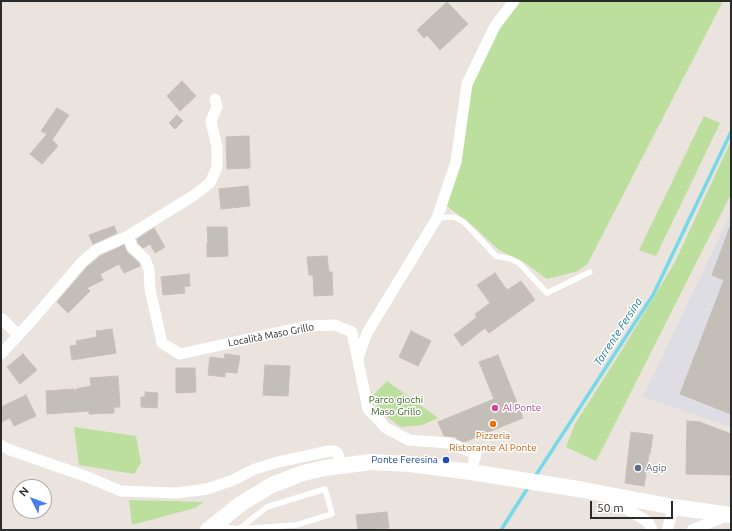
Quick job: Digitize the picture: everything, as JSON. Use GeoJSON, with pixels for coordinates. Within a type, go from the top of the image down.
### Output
{"type":"FeatureCollection","features":[{"type":"Feature","properties":{"kind":"main road"},"geometry":{"type":"LineString","coordinates":[[211,528],[242,503],[272,486],[303,473],[371,462],[410,464],[476,473],[602,493],[674,507],[730,514]]}},
{"type":"Feature","properties":{"kind":"street"},"geometry":{"type":"LineString","coordinates":[[358,358],[367,333],[437,218],[456,162],[467,84],[495,26],[514,1]]}},
{"type":"Feature","properties":{"kind":"street"},"geometry":{"type":"LineString","coordinates":[[1,354],[82,262],[96,250],[128,236],[193,196],[210,183],[217,167],[217,147],[211,121],[217,108],[215,99]]}},
{"type":"Feature","properties":{"kind":"street","name":"Località Maso Grillo"},"geometry":{"type":"LineString","coordinates":[[128,236],[132,247],[145,260],[149,269],[150,289],[162,343],[180,354],[307,326],[335,325],[352,332],[368,409],[386,428],[409,440],[449,443],[476,454],[476,473]]}},
{"type":"Feature","properties":{"kind":"street"},"geometry":{"type":"LineString","coordinates":[[1,318],[18,335]]}},
{"type":"Feature","properties":{"kind":"street"},"geometry":{"type":"LineString","coordinates":[[1,445],[10,450],[85,476],[121,491],[178,493],[207,489],[233,480],[261,467],[329,451],[338,454],[341,466]]}},
{"type":"Feature","properties":{"kind":"street"},"geometry":{"type":"LineString","coordinates":[[602,493],[648,522],[652,530]]}},
{"type":"Feature","properties":{"kind":"street"},"geometry":{"type":"LineString","coordinates":[[667,530],[674,507]]}},
{"type":"Feature","properties":{"kind":"street"},"geometry":{"type":"LineString","coordinates":[[692,530],[730,514]]}},
{"type":"Feature","properties":{"kind":"lane"},"geometry":{"type":"LineString","coordinates":[[437,218],[454,217],[464,222],[496,256],[519,263],[547,293],[590,272]]}},
{"type":"Feature","properties":{"kind":"lane"},"geometry":{"type":"LineString","coordinates":[[211,528],[239,529],[296,525],[332,514],[325,489],[267,507],[239,529]]}},
{"type":"Feature","properties":{"kind":"shaded area"},"geometry":{"type":"Polygon","coordinates":[[[731,213],[731,427],[643,397],[731,213]]]}},
{"type":"Feature","properties":{"kind":"green space"},"geometry":{"type":"Polygon","coordinates":[[[517,1],[723,1],[588,263],[578,271],[547,279],[525,263],[499,250],[474,227],[447,206],[462,148],[470,85],[497,28],[517,1]]]}},
{"type":"Feature","properties":{"kind":"green space"},"geometry":{"type":"Polygon","coordinates":[[[704,116],[720,123],[656,256],[639,250],[704,116]]]}},
{"type":"Feature","properties":{"kind":"green space"},"geometry":{"type":"Polygon","coordinates":[[[731,141],[731,194],[596,461],[566,447],[575,424],[675,262],[731,141]]]}},
{"type":"Feature","properties":{"kind":"green space","name":"Parco giochi Maso Grillo"},"geometry":{"type":"Polygon","coordinates":[[[387,381],[438,418],[422,425],[401,427],[380,412],[372,396],[387,381]]]}},
{"type":"Feature","properties":{"kind":"green space"},"geometry":{"type":"Polygon","coordinates":[[[74,427],[136,436],[141,463],[134,474],[79,465],[74,427]]]}},
{"type":"Feature","properties":{"kind":"green space"},"geometry":{"type":"Polygon","coordinates":[[[129,500],[204,502],[195,508],[132,525],[129,500]]]}},
{"type":"Feature","properties":{"kind":"building"},"geometry":{"type":"Polygon","coordinates":[[[447,2],[468,24],[440,50],[427,35],[424,38],[417,30],[447,2]]]}},
{"type":"Feature","properties":{"kind":"building"},"geometry":{"type":"Polygon","coordinates":[[[182,81],[196,96],[180,111],[167,96],[182,81]]]}},
{"type":"Feature","properties":{"kind":"building"},"geometry":{"type":"Polygon","coordinates":[[[57,108],[69,115],[52,140],[58,146],[42,164],[30,154],[47,134],[41,131],[57,108]]]}},
{"type":"Feature","properties":{"kind":"building"},"geometry":{"type":"Polygon","coordinates":[[[177,115],[183,121],[175,129],[169,123],[177,115]]]}},
{"type":"Feature","properties":{"kind":"building"},"geometry":{"type":"Polygon","coordinates":[[[249,136],[250,168],[227,169],[226,137],[249,136]]]}},
{"type":"Feature","properties":{"kind":"building"},"geometry":{"type":"Polygon","coordinates":[[[248,186],[250,206],[221,209],[219,189],[248,186]]]}},
{"type":"Feature","properties":{"kind":"building"},"geometry":{"type":"Polygon","coordinates":[[[114,226],[117,233],[93,244],[89,235],[114,226]]]}},
{"type":"Feature","properties":{"kind":"building"},"geometry":{"type":"Polygon","coordinates":[[[207,227],[227,227],[228,256],[207,257],[207,227]]]}},
{"type":"Feature","properties":{"kind":"building"},"geometry":{"type":"Polygon","coordinates":[[[730,227],[731,414],[680,394],[724,280],[712,275],[730,227]]]}},
{"type":"Feature","properties":{"kind":"building"},"geometry":{"type":"Polygon","coordinates":[[[154,228],[165,247],[155,253],[150,244],[143,248],[138,243],[137,239],[154,228]]]}},
{"type":"Feature","properties":{"kind":"building"},"geometry":{"type":"Polygon","coordinates":[[[124,245],[127,252],[139,263],[140,266],[124,273],[119,264],[100,274],[103,280],[87,288],[90,291],[68,313],[57,302],[87,267],[100,256],[124,245]]]}},
{"type":"Feature","properties":{"kind":"building"},"geometry":{"type":"Polygon","coordinates":[[[327,256],[329,272],[332,272],[333,295],[314,296],[313,275],[309,275],[307,257],[327,256]]]}},
{"type":"Feature","properties":{"kind":"building"},"geometry":{"type":"Polygon","coordinates":[[[495,273],[507,290],[521,281],[535,300],[489,333],[485,328],[462,346],[454,335],[477,317],[475,314],[490,303],[477,285],[495,273]]]}},
{"type":"Feature","properties":{"kind":"building"},"geometry":{"type":"Polygon","coordinates":[[[189,274],[190,286],[184,287],[185,293],[163,295],[161,277],[189,274]]]}},
{"type":"Feature","properties":{"kind":"building"},"geometry":{"type":"Polygon","coordinates":[[[112,329],[116,353],[72,360],[70,346],[77,345],[76,341],[97,337],[96,331],[112,329]]]}},
{"type":"Feature","properties":{"kind":"building"},"geometry":{"type":"Polygon","coordinates":[[[411,331],[431,341],[418,366],[399,357],[411,331]]]}},
{"type":"Feature","properties":{"kind":"building"},"geometry":{"type":"Polygon","coordinates":[[[23,354],[37,370],[20,384],[7,367],[23,354]]]}},
{"type":"Feature","properties":{"kind":"building"},"geometry":{"type":"Polygon","coordinates":[[[225,354],[240,356],[237,373],[225,372],[225,377],[208,375],[210,357],[224,359],[225,354]]]}},
{"type":"Feature","properties":{"kind":"building","name":"Al Ponte"},"geometry":{"type":"Polygon","coordinates":[[[498,355],[523,418],[464,442],[456,437],[444,436],[438,422],[494,399],[479,362],[498,355]]]}},
{"type":"Feature","properties":{"kind":"building"},"geometry":{"type":"Polygon","coordinates":[[[265,365],[290,366],[288,396],[263,395],[265,365]]]}},
{"type":"Feature","properties":{"kind":"building"},"geometry":{"type":"Polygon","coordinates":[[[176,368],[195,368],[196,392],[176,393],[176,368]]]}},
{"type":"Feature","properties":{"kind":"building"},"geometry":{"type":"Polygon","coordinates":[[[118,376],[120,407],[114,407],[114,413],[89,414],[89,411],[47,414],[46,391],[74,389],[77,393],[76,389],[91,386],[90,378],[118,376]]]}},
{"type":"Feature","properties":{"kind":"building"},"geometry":{"type":"Polygon","coordinates":[[[145,392],[158,393],[157,408],[141,407],[141,397],[145,397],[145,392]]]}},
{"type":"Feature","properties":{"kind":"building"},"geometry":{"type":"Polygon","coordinates":[[[26,395],[36,416],[14,426],[10,418],[1,422],[1,407],[26,395]]]}},
{"type":"Feature","properties":{"kind":"building"},"geometry":{"type":"Polygon","coordinates":[[[687,421],[700,422],[731,434],[731,475],[686,474],[687,421]]]}},
{"type":"Feature","properties":{"kind":"building"},"geometry":{"type":"Polygon","coordinates":[[[631,432],[653,435],[644,486],[625,483],[631,432]]]}},
{"type":"Feature","properties":{"kind":"building"},"geometry":{"type":"Polygon","coordinates":[[[387,512],[389,528],[358,530],[356,515],[387,512]]]}},
{"type":"Feature","properties":{"kind":"waterway","name":"Torrente Fersina"},"geometry":{"type":"LineString","coordinates":[[534,478],[653,295],[731,132]]}},
{"type":"Feature","properties":{"kind":"waterway","name":"Torrente Fersina"},"geometry":{"type":"LineString","coordinates":[[501,530],[529,486]]}},
{"type":"Feature","properties":{"kind":"place","name":"Al Ponte"},"geometry":{"type":"Point","coordinates":[495,408]}},
{"type":"Feature","properties":{"kind":"place","name":"Pizzeria Ristorante Al Ponte"},"geometry":{"type":"Point","coordinates":[493,424]}},
{"type":"Feature","properties":{"kind":"place","name":"Ponte Feresina"},"geometry":{"type":"Point","coordinates":[446,460]}},
{"type":"Feature","properties":{"kind":"place","name":"Agip"},"geometry":{"type":"Point","coordinates":[638,468]}}]}
